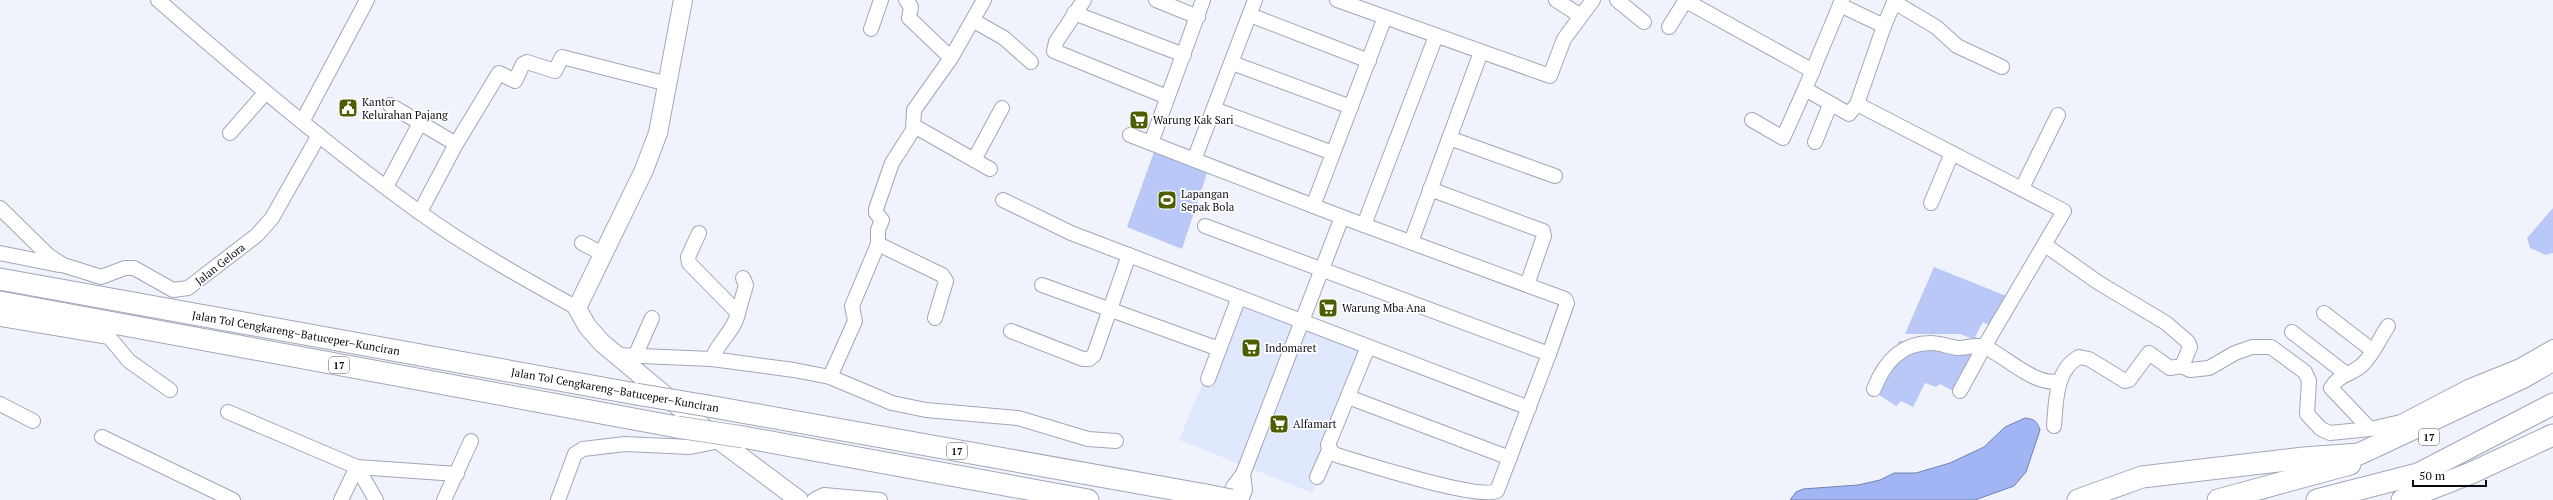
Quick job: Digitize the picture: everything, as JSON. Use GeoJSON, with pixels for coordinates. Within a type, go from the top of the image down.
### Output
{"type":"FeatureCollection","features":[{"type":"Feature","properties":{"kind":"highway","name":"Jalan Tol Cengkareng–Batuceper–Kunciran"},"geometry":{"type":"LineString","coordinates":[[0,279],[1230,500]]}},
{"type":"Feature","properties":{"kind":"highway","name":"Jalan Tol Cengkareng–Batuceper–Kunciran"},"geometry":{"type":"LineString","coordinates":[[0,302],[677,427],[743,437],[1088,500]]}},
{"type":"Feature","properties":{"kind":"highway"},"geometry":{"type":"LineString","coordinates":[[2078,500],[2142,477],[2304,458],[2359,454],[2524,377],[2553,360]]}},
{"type":"Feature","properties":{"kind":"highway","name":"17"},"geometry":{"type":"LineString","coordinates":[[2218,500],[2407,448],[2553,376]]}},
{"type":"Feature","properties":{"kind":"highway","name":"17"},"geometry":{"type":"LineString","coordinates":[[2317,500],[2418,474],[2553,404]]}},
{"type":"Feature","properties":{"kind":"highway"},"geometry":{"type":"LineString","coordinates":[[2402,500],[2471,473],[2553,435]]}},
{"type":"Feature","properties":{"kind":"main road"},"geometry":{"type":"LineString","coordinates":[[683,0],[658,133],[644,170],[577,308],[587,326],[602,343],[720,441],[799,500]]}},
{"type":"Feature","properties":{"kind":"street"},"geometry":{"type":"LineString","coordinates":[[158,0],[265,93],[420,212],[516,274],[577,308]]}},
{"type":"Feature","properties":{"kind":"street"},"geometry":{"type":"LineString","coordinates":[[302,122],[367,0]]}},
{"type":"Feature","properties":{"kind":"street"},"geometry":{"type":"LineString","coordinates":[[871,29],[880,0]]}},
{"type":"Feature","properties":{"kind":"street"},"geometry":{"type":"LineString","coordinates":[[906,0],[911,7],[909,18],[951,58]]}},
{"type":"Feature","properties":{"kind":"street"},"geometry":{"type":"LineString","coordinates":[[830,377],[856,321],[852,306],[878,244],[878,230],[882,220],[876,213],[879,197],[892,163],[910,136],[914,126],[914,110],[951,58],[974,21],[984,0]]}},
{"type":"Feature","properties":{"kind":"street"},"geometry":{"type":"LineString","coordinates":[[1084,0],[1056,42],[1053,49],[1058,55],[1167,97]]}},
{"type":"Feature","properties":{"kind":"street"},"geometry":{"type":"LineString","coordinates":[[1156,0],[1198,17]]}},
{"type":"Feature","properties":{"kind":"street"},"geometry":{"type":"LineString","coordinates":[[1151,143],[1203,0]]}},
{"type":"Feature","properties":{"kind":"street"},"geometry":{"type":"LineString","coordinates":[[1194,160],[1255,0]]}},
{"type":"Feature","properties":{"kind":"street"},"geometry":{"type":"LineString","coordinates":[[1337,0],[1550,76],[1564,39],[1593,0]]}},
{"type":"Feature","properties":{"kind":"street"},"geometry":{"type":"LineString","coordinates":[[1556,0],[1581,16]]}},
{"type":"Feature","properties":{"kind":"street"},"geometry":{"type":"LineString","coordinates":[[1616,0],[1644,22]]}},
{"type":"Feature","properties":{"kind":"street"},"geometry":{"type":"LineString","coordinates":[[1805,89],[1830,105],[1849,114],[1857,104],[1884,26],[1895,1],[1936,27],[1957,46],[2002,67]]}},
{"type":"Feature","properties":{"kind":"street"},"geometry":{"type":"LineString","coordinates":[[1669,27],[1684,3],[1688,2],[1813,71]]}},
{"type":"Feature","properties":{"kind":"street"},"geometry":{"type":"LineString","coordinates":[[1752,120],[1783,138],[1813,71],[1841,2],[1884,26]]}},
{"type":"Feature","properties":{"kind":"street"},"geometry":{"type":"LineString","coordinates":[[1074,13],[1184,55]]}},
{"type":"Feature","properties":{"kind":"street"},"geometry":{"type":"LineString","coordinates":[[1250,15],[1369,61]]}},
{"type":"Feature","properties":{"kind":"street"},"geometry":{"type":"LineString","coordinates":[[1313,206],[1385,17]]}},
{"type":"Feature","properties":{"kind":"street"},"geometry":{"type":"LineString","coordinates":[[974,21],[1004,38],[1031,62]]}},
{"type":"Feature","properties":{"kind":"street"},"geometry":{"type":"LineString","coordinates":[[1364,225],[1436,36]]}},
{"type":"Feature","properties":{"kind":"street"},"geometry":{"type":"LineString","coordinates":[[1410,242],[1481,52]]}},
{"type":"Feature","properties":{"kind":"street"},"geometry":{"type":"LineString","coordinates":[[420,212],[456,144],[498,75],[502,74],[515,81],[525,62],[555,71],[562,57],[668,84]]}},
{"type":"Feature","properties":{"kind":"street"},"geometry":{"type":"LineString","coordinates":[[1232,63],[1351,107]]}},
{"type":"Feature","properties":{"kind":"street"},"geometry":{"type":"LineString","coordinates":[[230,133],[265,93]]}},
{"type":"Feature","properties":{"kind":"street"},"geometry":{"type":"LineString","coordinates":[[1857,104],[2064,211],[1984,347],[1960,391]]}},
{"type":"Feature","properties":{"kind":"street"},"geometry":{"type":"LineString","coordinates":[[390,105],[456,144]]}},
{"type":"Feature","properties":{"kind":"street"},"geometry":{"type":"LineString","coordinates":[[1815,142],[1830,105]]}},
{"type":"Feature","properties":{"kind":"street"},"geometry":{"type":"LineString","coordinates":[[974,160],[1002,108]]}},
{"type":"Feature","properties":{"kind":"street"},"geometry":{"type":"LineString","coordinates":[[1214,109],[1333,153]]}},
{"type":"Feature","properties":{"kind":"street"},"geometry":{"type":"LineString","coordinates":[[2022,188],[2058,115]]}},
{"type":"Feature","properties":{"kind":"street"},"geometry":{"type":"LineString","coordinates":[[386,187],[420,123]]}},
{"type":"Feature","properties":{"kind":"street"},"geometry":{"type":"LineString","coordinates":[[914,126],[990,169]]}},
{"type":"Feature","properties":{"kind":"street","name":"Jalan Gelora"},"geometry":{"type":"LineString","coordinates":[[0,208],[49,256],[63,265],[101,277],[125,268],[134,268],[173,290],[188,288],[257,235],[272,218],[319,135]]}},
{"type":"Feature","properties":{"kind":"street"},"geometry":{"type":"LineString","coordinates":[[1130,135],[1313,206],[1567,301],[1549,354],[1497,491],[1485,495],[1418,482],[1329,450]]}},
{"type":"Feature","properties":{"kind":"street"},"geometry":{"type":"LineString","coordinates":[[1449,138],[1555,176]]}},
{"type":"Feature","properties":{"kind":"street"},"geometry":{"type":"LineString","coordinates":[[1931,203],[1952,153]]}},
{"type":"Feature","properties":{"kind":"street"},"geometry":{"type":"LineString","coordinates":[[1430,189],[1543,231],[1544,236],[1527,285]]}},
{"type":"Feature","properties":{"kind":"street"},"geometry":{"type":"LineString","coordinates":[[1003,200],[1071,233],[1529,408]]}},
{"type":"Feature","properties":{"kind":"street"},"geometry":{"type":"LineString","coordinates":[[1230,500],[1233,487],[1243,474],[1342,217]]}},
{"type":"Feature","properties":{"kind":"street"},"geometry":{"type":"LineString","coordinates":[[1205,226],[1549,354]]}},
{"type":"Feature","properties":{"kind":"street"},"geometry":{"type":"LineString","coordinates":[[699,233],[688,258],[689,264],[738,313]]}},
{"type":"Feature","properties":{"kind":"street"},"geometry":{"type":"LineString","coordinates":[[582,243],[603,254]]}},
{"type":"Feature","properties":{"kind":"street"},"geometry":{"type":"LineString","coordinates":[[878,244],[942,275],[946,281],[935,318]]}},
{"type":"Feature","properties":{"kind":"street"},"geometry":{"type":"LineString","coordinates":[[2045,245],[2099,283],[2174,330],[2190,347],[2182,366]]}},
{"type":"Feature","properties":{"kind":"street"},"geometry":{"type":"LineString","coordinates":[[0,253],[63,265]]}},
{"type":"Feature","properties":{"kind":"street"},"geometry":{"type":"LineString","coordinates":[[1011,331],[1083,360],[1089,359],[1094,355],[1129,255]]}},
{"type":"Feature","properties":{"kind":"street"},"geometry":{"type":"LineString","coordinates":[[712,359],[716,348],[726,337],[738,313],[746,286],[743,278]]}},
{"type":"Feature","properties":{"kind":"street"},"geometry":{"type":"LineString","coordinates":[[1042,284],[1219,349]]}},
{"type":"Feature","properties":{"kind":"street"},"geometry":{"type":"LineString","coordinates":[[1208,379],[1238,297]]}},
{"type":"Feature","properties":{"kind":"street"},"geometry":{"type":"LineString","coordinates":[[2324,313],[2372,350]]}},
{"type":"Feature","properties":{"kind":"street"},"geometry":{"type":"LineString","coordinates":[[636,354],[652,318]]}},
{"type":"Feature","properties":{"kind":"street"},"geometry":{"type":"LineString","coordinates":[[0,319],[109,337],[129,361],[170,390]]}},
{"type":"Feature","properties":{"kind":"street"},"geometry":{"type":"LineString","coordinates":[[2370,429],[2331,388],[2336,379],[2345,373],[2355,370],[2363,364],[2388,326]]}},
{"type":"Feature","properties":{"kind":"street"},"geometry":{"type":"LineString","coordinates":[[2292,332],[2345,373]]}},
{"type":"Feature","properties":{"kind":"street"},"geometry":{"type":"LineString","coordinates":[[1874,389],[1881,370],[1893,357],[1914,344],[1932,343],[1957,348],[1984,347],[2029,374],[2055,382],[2059,381]]}},
{"type":"Feature","properties":{"kind":"street"},"geometry":{"type":"LineString","coordinates":[[1317,477],[1329,450],[1328,445],[1368,347]]}},
{"type":"Feature","properties":{"kind":"street"},"geometry":{"type":"LineString","coordinates":[[2054,426],[2059,381],[2072,360],[2079,357],[2089,359],[2125,381],[2129,380],[2149,353],[2170,368],[2182,366],[2190,370],[2209,368],[2234,353],[2252,347],[2271,347],[2305,372],[2309,381],[2307,414],[2321,429],[2330,433],[2370,429],[2401,422],[2468,387],[2520,366],[2553,347]]}},
{"type":"Feature","properties":{"kind":"street"},"geometry":{"type":"LineString","coordinates":[[617,355],[636,354],[712,359],[830,377],[892,403],[926,410],[1018,418],[1088,438],[1116,441]]}},
{"type":"Feature","properties":{"kind":"street"},"geometry":{"type":"LineString","coordinates":[[1348,397],[1510,458]]}},
{"type":"Feature","properties":{"kind":"street"},"geometry":{"type":"LineString","coordinates":[[0,404],[33,421]]}},
{"type":"Feature","properties":{"kind":"street"},"geometry":{"type":"LineString","coordinates":[[228,412],[357,467],[457,474]]}},
{"type":"Feature","properties":{"kind":"street"},"geometry":{"type":"LineString","coordinates":[[102,436],[233,500]]}},
{"type":"Feature","properties":{"kind":"street"},"geometry":{"type":"LineString","coordinates":[[444,500],[471,441]]}},
{"type":"Feature","properties":{"kind":"street"},"geometry":{"type":"LineString","coordinates":[[558,500],[575,454],[583,449],[625,444],[690,447],[720,441]]}},
{"type":"Feature","properties":{"kind":"street"},"geometry":{"type":"LineString","coordinates":[[341,500],[357,467]]}},
{"type":"Feature","properties":{"kind":"street"},"geometry":{"type":"LineString","coordinates":[[357,467],[376,500]]}},
{"type":"Feature","properties":{"kind":"street"},"geometry":{"type":"LineString","coordinates":[[1241,500],[1245,490],[1243,474]]}},
{"type":"Feature","properties":{"kind":"street"},"geometry":{"type":"LineString","coordinates":[[814,500],[824,495],[880,500]]}},
{"type":"Feature","properties":{"kind":"shaded area","name":"Lapangan Sepak Bola"},"geometry":{"type":"Polygon","coordinates":[[[1154,152],[1207,173],[1182,249],[1127,227],[1154,152]]]}},
{"type":"Feature","properties":{"kind":"shaded area"},"geometry":{"type":"Polygon","coordinates":[[[2553,208],[2553,253],[2546,255],[2530,248],[2527,238],[2553,208]]]}},
{"type":"Feature","properties":{"kind":"shaded area"},"geometry":{"type":"Polygon","coordinates":[[[1934,267],[2009,297],[1983,343],[1960,334],[1905,334],[1934,267]],[[1983,322],[1975,337],[1984,341],[1991,326],[1983,322]]]}},
{"type":"Feature","properties":{"kind":"shaded area"},"geometry":{"type":"Polygon","coordinates":[[[1239,297],[1364,344],[1313,493],[1179,440],[1239,297]]]}},
{"type":"Feature","properties":{"kind":"shaded area"},"geometry":{"type":"Polygon","coordinates":[[[1899,341],[1922,341],[1978,349],[1953,391],[1940,384],[1936,387],[1925,383],[1913,407],[1901,401],[1896,406],[1876,393],[1899,341]]]}},
{"type":"Feature","properties":{"kind":"shaded area"},"geometry":{"type":"Polygon","coordinates":[[[2025,418],[2035,421],[2040,430],[2026,472],[2014,486],[1975,500],[1790,500],[1796,492],[1803,489],[1858,485],[1880,480],[1894,473],[1916,473],[1950,463],[1984,447],[2005,427],[2025,418]]]}},
{"type":"Feature","properties":{"kind":"place","name":"Kantor Kelurahan Pajang"},"geometry":{"type":"Point","coordinates":[348,108]}},
{"type":"Feature","properties":{"kind":"place","name":"Warung Kak Sari"},"geometry":{"type":"Point","coordinates":[1139,120]}},
{"type":"Feature","properties":{"kind":"place","name":"Lapangan Sepak Bola"},"geometry":{"type":"Point","coordinates":[1167,200]}},
{"type":"Feature","properties":{"kind":"place","name":"Warung Mba Ana"},"geometry":{"type":"Point","coordinates":[1328,308]}},
{"type":"Feature","properties":{"kind":"place","name":"Indomaret"},"geometry":{"type":"Point","coordinates":[1251,348]}},
{"type":"Feature","properties":{"kind":"place","name":"Alfamart"},"geometry":{"type":"Point","coordinates":[1279,424]}}]}
